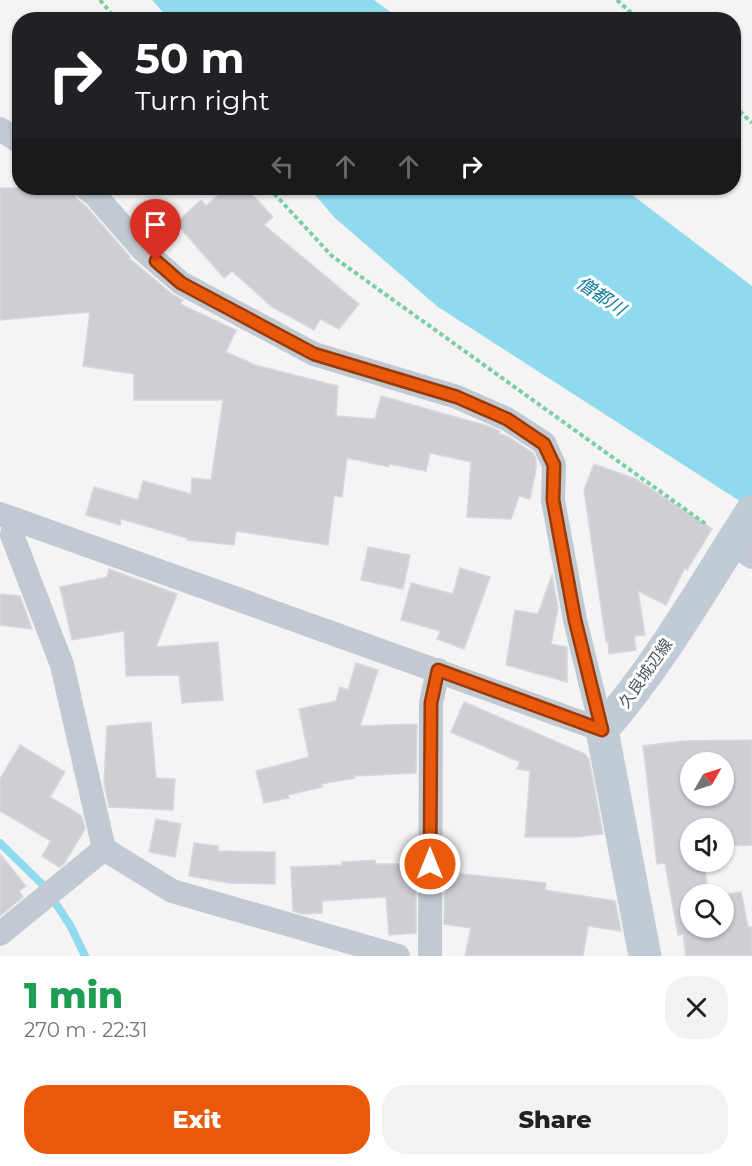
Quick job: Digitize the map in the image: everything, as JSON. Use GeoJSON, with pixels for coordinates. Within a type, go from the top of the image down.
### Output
{"type":"FeatureCollection","features":[{"type":"Feature","properties":{"kind":"main road","name":"久良城辺線"},"geometry":{"type":"LineString","coordinates":[[602,730],[627,702],[744,534]]}},
{"type":"Feature","properties":{"kind":"main road"},"geometry":{"type":"LineString","coordinates":[[602,730],[645,956]]}},
{"type":"Feature","properties":{"kind":"street"},"geometry":{"type":"LineString","coordinates":[[95,195],[143,250],[181,283],[314,354],[457,397],[507,419],[544,444],[554,465],[553,500],[575,620],[602,730]]}},
{"type":"Feature","properties":{"kind":"street"},"geometry":{"type":"LineString","coordinates":[[8,517],[602,730]]}},
{"type":"Feature","properties":{"kind":"street"},"geometry":{"type":"LineString","coordinates":[[8,517],[12,535],[62,665],[104,849],[172,891],[398,956]]}},
{"type":"Feature","properties":{"kind":"street"},"geometry":{"type":"LineString","coordinates":[[430,956],[431,703],[438,670]]}},
{"type":"Feature","properties":{"kind":"street"},"geometry":{"type":"LineString","coordinates":[[0,934],[104,849]]}},
{"type":"Feature","properties":{"kind":"path"},"geometry":{"type":"LineString","coordinates":[[100,0],[110,12]]}},
{"type":"Feature","properties":{"kind":"path"},"geometry":{"type":"LineString","coordinates":[[617,0],[630,12]]}},
{"type":"Feature","properties":{"kind":"path"},"geometry":{"type":"LineString","coordinates":[[741,113],[752,123]]}},
{"type":"Feature","properties":{"kind":"path"},"geometry":{"type":"LineString","coordinates":[[275,195],[332,256],[744,534]]}},
{"type":"Feature","properties":{"kind":"water"},"geometry":{"type":"Polygon","coordinates":[[[152,0],[374,0],[390,12],[163,12],[152,0]]]}},
{"type":"Feature","properties":{"kind":"water","name":"僧都川"},"geometry":{"type":"Polygon","coordinates":[[[315,195],[632,195],[752,286],[752,509],[438,307],[335,218],[315,195]]]}},
{"type":"Feature","properties":{"kind":"building"},"geometry":{"type":"Polygon","coordinates":[[[0,188],[12,188],[12,195],[75,195],[129,258],[172,294],[183,300],[180,304],[236,330],[226,352],[255,365],[338,386],[336,416],[375,419],[381,396],[500,431],[499,434],[507,436],[533,453],[536,459],[530,499],[519,496],[511,519],[467,517],[471,462],[430,453],[426,471],[390,464],[389,467],[347,458],[342,497],[334,496],[328,545],[236,531],[234,545],[187,540],[187,538],[121,519],[120,525],[86,515],[94,487],[138,500],[143,481],[191,494],[192,478],[211,480],[223,400],[134,400],[134,374],[83,366],[90,312],[0,320],[0,188]]]}},
{"type":"Feature","properties":{"kind":"building"},"geometry":{"type":"Polygon","coordinates":[[[218,195],[253,195],[273,217],[264,225],[359,304],[339,329],[320,319],[314,330],[272,307],[232,271],[224,278],[176,223],[201,200],[206,206],[218,195]]]}},
{"type":"Feature","properties":{"kind":"building"},"geometry":{"type":"Polygon","coordinates":[[[594,464],[636,479],[712,529],[687,570],[685,568],[666,605],[638,591],[645,635],[634,636],[636,650],[609,654],[608,640],[606,641],[584,490],[594,464]]]}},
{"type":"Feature","properties":{"kind":"building"},"geometry":{"type":"Polygon","coordinates":[[[368,547],[410,555],[403,589],[361,580],[368,547]]]}},
{"type":"Feature","properties":{"kind":"building"},"geometry":{"type":"Polygon","coordinates":[[[460,568],[490,577],[464,649],[437,639],[440,631],[401,620],[411,583],[453,594],[460,568]]]}},
{"type":"Feature","properties":{"kind":"building"},"geometry":{"type":"Polygon","coordinates":[[[109,569],[177,594],[156,647],[218,642],[223,700],[182,703],[179,675],[126,676],[124,631],[72,640],[60,587],[107,577],[109,569]]]}},
{"type":"Feature","properties":{"kind":"building"},"geometry":{"type":"Polygon","coordinates":[[[552,575],[558,608],[551,644],[567,647],[567,682],[506,665],[515,610],[538,614],[552,575]]]}},
{"type":"Feature","properties":{"kind":"building"},"geometry":{"type":"Polygon","coordinates":[[[0,594],[20,596],[32,629],[0,625],[0,594]]]}},
{"type":"Feature","properties":{"kind":"building"},"geometry":{"type":"Polygon","coordinates":[[[356,663],[378,670],[360,726],[417,724],[416,773],[354,776],[355,778],[321,784],[322,787],[288,795],[289,798],[264,803],[256,771],[309,757],[299,709],[336,701],[340,687],[348,690],[356,663]]]}},
{"type":"Feature","properties":{"kind":"building"},"geometry":{"type":"Polygon","coordinates":[[[464,702],[585,754],[589,759],[603,834],[576,837],[525,837],[530,771],[517,769],[520,762],[451,732],[464,702]]]}},
{"type":"Feature","properties":{"kind":"building"},"geometry":{"type":"Polygon","coordinates":[[[151,722],[156,778],[175,779],[173,810],[109,807],[104,783],[107,726],[151,722]]]}},
{"type":"Feature","properties":{"kind":"building"},"geometry":{"type":"Polygon","coordinates":[[[752,740],[752,845],[734,846],[734,818],[680,818],[680,872],[705,872],[707,884],[680,884],[680,935],[678,935],[665,863],[657,864],[643,746],[683,741],[752,740]]]}},
{"type":"Feature","properties":{"kind":"building"},"geometry":{"type":"Polygon","coordinates":[[[20,745],[65,772],[50,797],[82,816],[85,829],[64,864],[59,867],[42,856],[51,841],[0,811],[0,779],[20,745]]]}},
{"type":"Feature","properties":{"kind":"building"},"geometry":{"type":"Polygon","coordinates":[[[156,819],[181,824],[175,857],[149,852],[156,819]]]}},
{"type":"Feature","properties":{"kind":"building"},"geometry":{"type":"Polygon","coordinates":[[[194,843],[218,846],[218,851],[275,852],[275,884],[229,883],[189,876],[194,843]]]}},
{"type":"Feature","properties":{"kind":"building"},"geometry":{"type":"Polygon","coordinates":[[[0,854],[26,886],[19,891],[23,897],[0,916],[0,854]]]}},
{"type":"Feature","properties":{"kind":"building"},"geometry":{"type":"Polygon","coordinates":[[[375,860],[376,864],[416,864],[416,933],[389,935],[386,897],[322,901],[322,913],[302,914],[293,911],[291,867],[342,865],[342,862],[375,860]]]}},
{"type":"Feature","properties":{"kind":"building"},"geometry":{"type":"Polygon","coordinates":[[[445,872],[546,883],[545,890],[615,901],[621,931],[588,926],[583,956],[465,956],[471,928],[444,924],[445,872]]]}},
{"type":"Feature","properties":{"kind":"building"},"geometry":{"type":"Polygon","coordinates":[[[741,892],[748,927],[752,927],[752,956],[686,956],[684,938],[734,938],[734,893],[741,892]]]}},
{"type":"Feature","properties":{"kind":"waterway"},"geometry":{"type":"LineString","coordinates":[[0,843],[44,886],[70,925],[85,956]]}},
{"type":"Feature","properties":{"kind":"route"},"geometry":{"type":"LineString","coordinates":[[156,261],[181,283],[314,354],[457,397],[507,419],[544,444],[554,465],[553,500],[575,620],[602,730],[438,670],[431,703],[430,864]]}}]}
